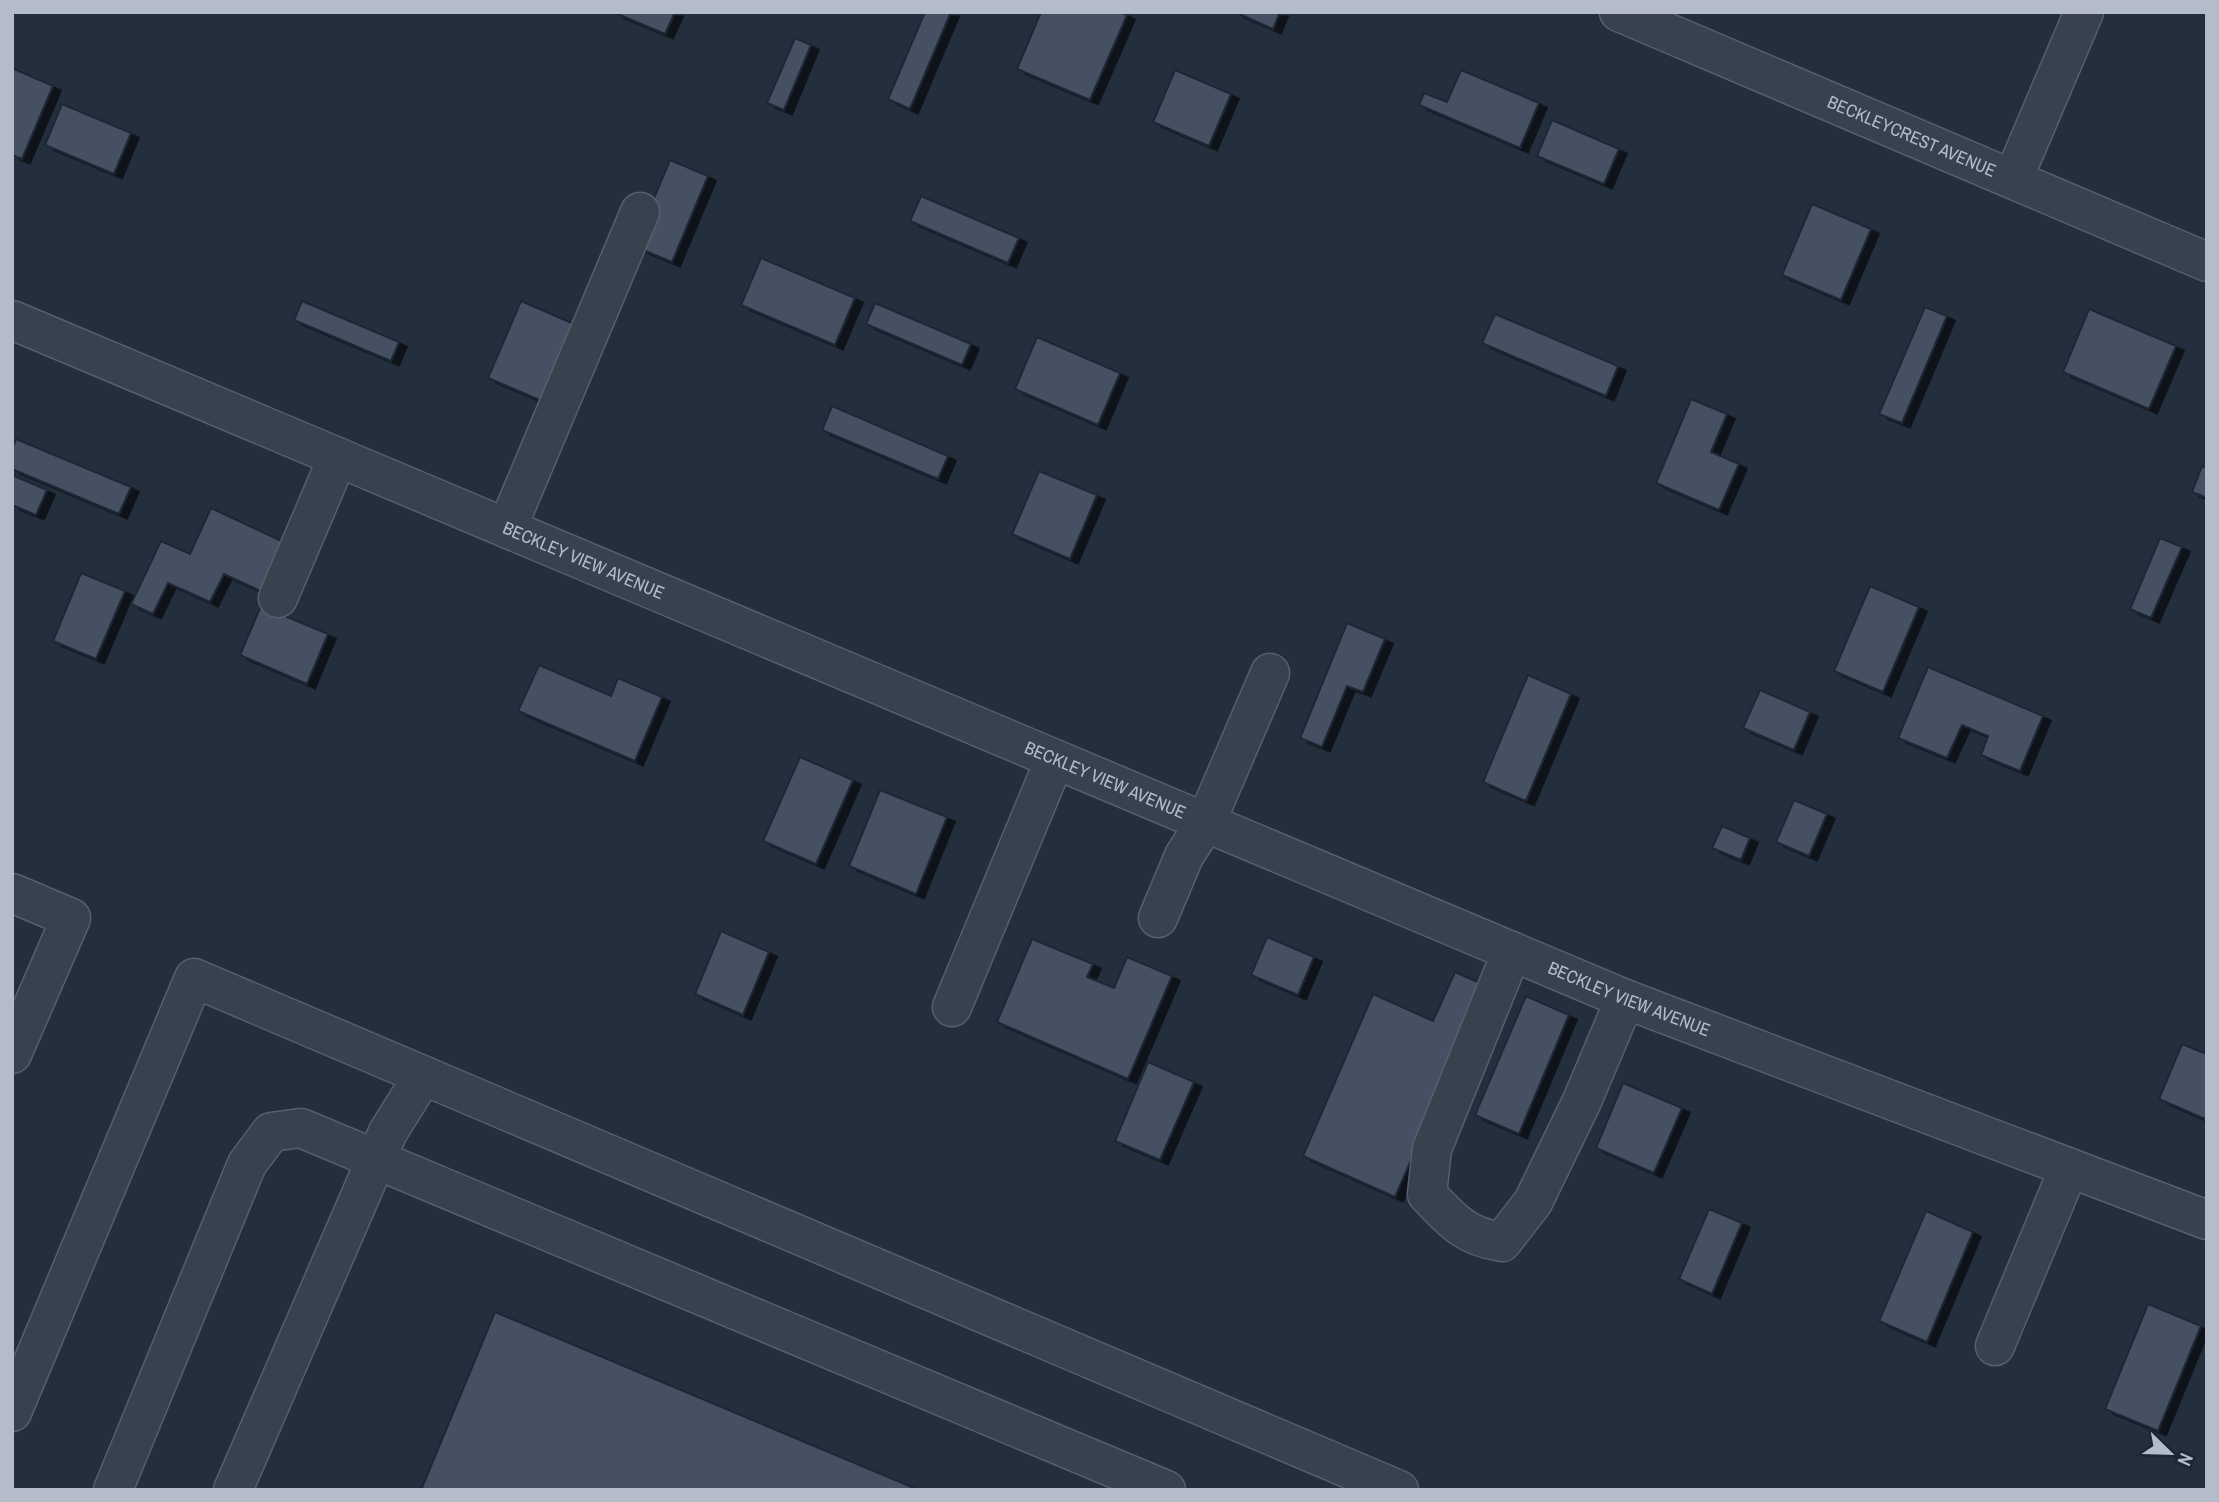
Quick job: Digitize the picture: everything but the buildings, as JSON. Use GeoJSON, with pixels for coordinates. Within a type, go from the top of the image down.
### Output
{"type":"FeatureCollection","features":[{"type":"Feature","properties":{"kind":"street","name":"BECKLEYCREST AVENUE"},"geometry":{"type":"LineString","coordinates":[[1619,12],[2207,262]]}},
{"type":"Feature","properties":{"kind":"street"},"geometry":{"type":"LineString","coordinates":[[2012,179],[2084,12]]}},
{"type":"Feature","properties":{"kind":"street"},"geometry":{"type":"LineString","coordinates":[[507,528],[640,212]]}},
{"type":"Feature","properties":{"kind":"street","name":"BECKLEY VIEW AVENUE"},"geometry":{"type":"LineString","coordinates":[[12,320],[1625,999],[2207,1220]]}},
{"type":"Feature","properties":{"kind":"street"},"geometry":{"type":"LineString","coordinates":[[278,598],[338,457]]}},
{"type":"Feature","properties":{"kind":"street"},"geometry":{"type":"LineString","coordinates":[[1158,918],[1184,856],[1206,822],[1270,673]]}},
{"type":"Feature","properties":{"kind":"street"},"geometry":{"type":"LineString","coordinates":[[953,1007],[1055,759]]}},
{"type":"Feature","properties":{"kind":"street"},"geometry":{"type":"LineString","coordinates":[[12,893],[71,918],[12,1054]]}},
{"type":"Feature","properties":{"kind":"street"},"geometry":{"type":"LineString","coordinates":[[1512,951],[1432,1149],[1427,1194],[1454,1223],[1482,1239],[1502,1242],[1534,1202],[1625,999]]}},
{"type":"Feature","properties":{"kind":"street"},"geometry":{"type":"LineString","coordinates":[[12,1412],[194,978],[1399,1490]]}},
{"type":"Feature","properties":{"kind":"street"},"geometry":{"type":"LineString","coordinates":[[233,1490],[387,1132],[423,1076]]}},
{"type":"Feature","properties":{"kind":"street"},"geometry":{"type":"LineString","coordinates":[[113,1490],[247,1164],[271,1132],[301,1128],[1166,1490]]}},
{"type":"Feature","properties":{"kind":"street"},"geometry":{"type":"LineString","coordinates":[[1995,1346],[2069,1168]]}}]}
